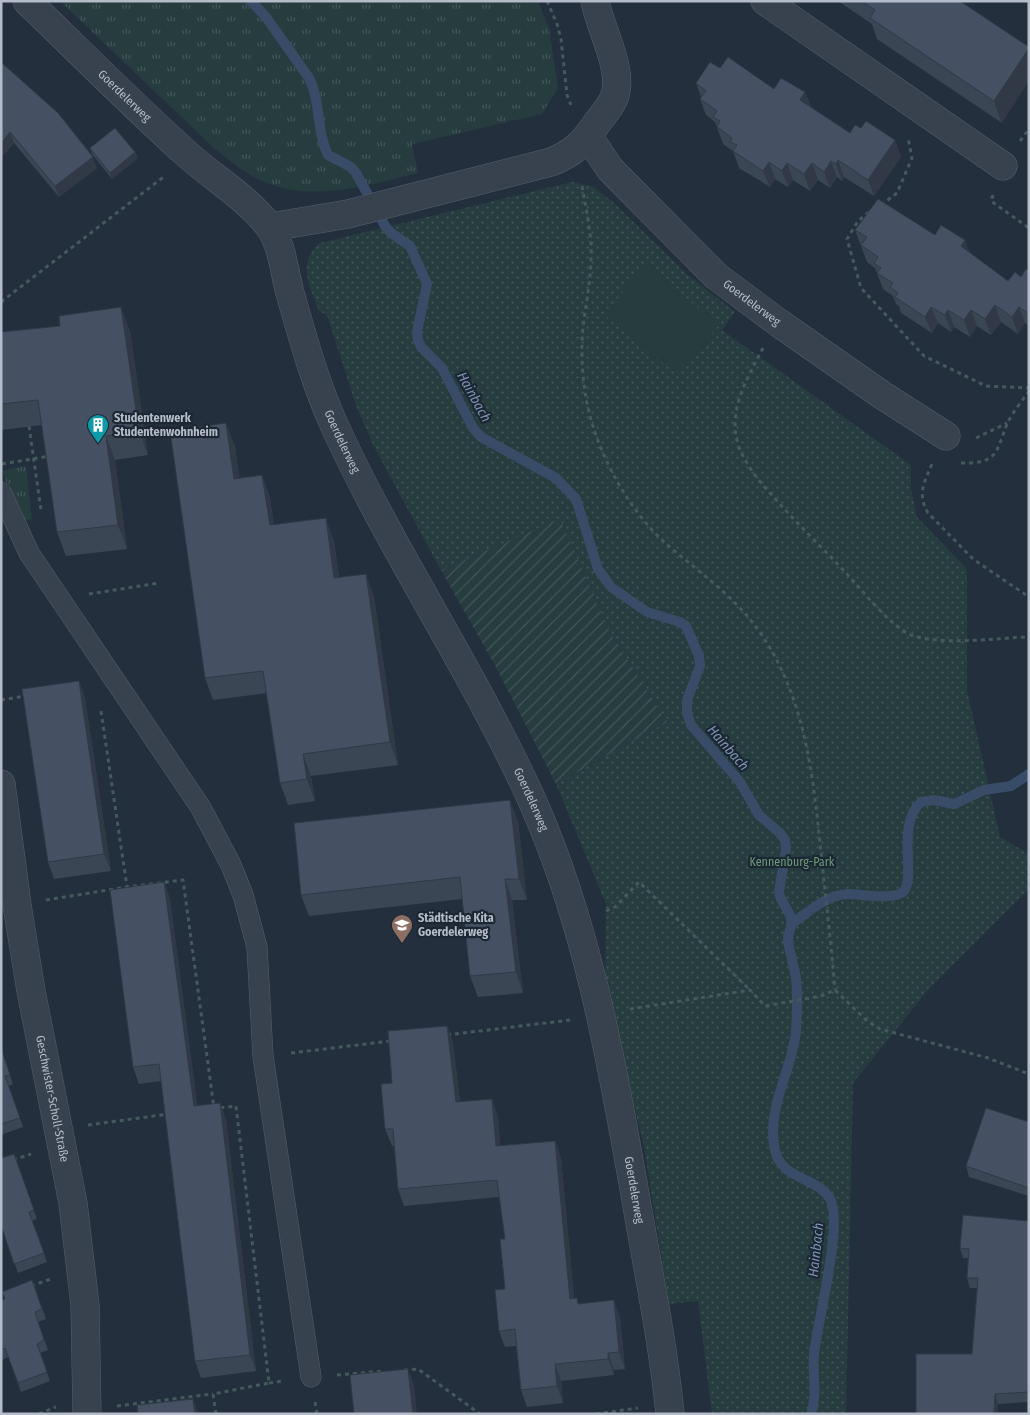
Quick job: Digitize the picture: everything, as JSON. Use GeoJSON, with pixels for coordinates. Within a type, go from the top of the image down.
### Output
{"type":"FeatureCollection","features":[{"type":"Feature","properties":{"kind":"street","name":"Goerdelerweg"},"geometry":{"type":"LineString","coordinates":[[27,1],[189,156],[254,211],[271,228],[279,249],[310,360],[327,411],[376,510],[467,674],[530,796],[556,859],[578,924],[600,1016],[624,1136],[669,1409]]}},
{"type":"Feature","properties":{"kind":"street"},"geometry":{"type":"LineString","coordinates":[[271,228],[348,214],[551,162],[580,144],[609,108],[617,88],[615,68],[595,1]]}},
{"type":"Feature","properties":{"kind":"street"},"geometry":{"type":"LineString","coordinates":[[765,1],[1002,166]]}},
{"type":"Feature","properties":{"kind":"street","name":"Goerdelerweg"},"geometry":{"type":"LineString","coordinates":[[580,144],[610,169],[696,259],[779,324],[882,395],[957,437]]}},
{"type":"Feature","properties":{"kind":"street","name":"Geschwister-Scholl-Straße"},"geometry":{"type":"LineString","coordinates":[[1,784],[17,905],[31,991],[62,1142],[75,1221],[99,1410]]}},
{"type":"Feature","properties":{"kind":"lane"},"geometry":{"type":"LineString","coordinates":[[1,492],[29,553],[201,808],[231,865],[251,920],[257,946],[263,1056],[311,1377]]}},
{"type":"Feature","properties":{"kind":"path"},"geometry":{"type":"LineString","coordinates":[[547,1],[561,39],[567,95],[580,144],[582,186],[590,235],[590,275],[583,328],[582,355],[585,392],[592,423],[612,468],[641,517],[661,538],[737,604],[756,627],[773,654],[796,706],[807,742],[813,774],[835,990],[867,1021],[880,1029],[988,1058],[1029,1074]]}},
{"type":"Feature","properties":{"kind":"path"},"geometry":{"type":"LineString","coordinates":[[905,130],[912,158],[897,193],[861,217],[847,239],[861,288],[878,309],[930,360],[986,386],[1029,389],[1007,423],[1002,442],[996,453],[988,459],[972,464],[953,463]]}},
{"type":"Feature","properties":{"kind":"path"},"geometry":{"type":"LineString","coordinates":[[1002,166],[992,201],[1029,228]]}},
{"type":"Feature","properties":{"kind":"path"},"geometry":{"type":"LineString","coordinates":[[1,302],[168,174]]}},
{"type":"Feature","properties":{"kind":"path"},"geometry":{"type":"LineString","coordinates":[[779,324],[763,348],[741,393],[736,410],[737,440],[745,460],[757,478],[865,593],[900,628],[909,634],[944,640],[1029,637]]}},
{"type":"Feature","properties":{"kind":"path"},"geometry":{"type":"LineString","coordinates":[[1007,423],[977,438],[957,437],[921,488],[924,506],[938,524],[973,558],[1029,597]]}},
{"type":"Feature","properties":{"kind":"path"},"geometry":{"type":"LineString","coordinates":[[29,426],[34,458]]}},
{"type":"Feature","properties":{"kind":"path"},"geometry":{"type":"LineString","coordinates":[[1,464],[52,455]]}},
{"type":"Feature","properties":{"kind":"path"},"geometry":{"type":"LineString","coordinates":[[59,599],[158,582]]}},
{"type":"Feature","properties":{"kind":"path"},"geometry":{"type":"LineString","coordinates":[[1,700],[28,696]]}},
{"type":"Feature","properties":{"kind":"path"},"geometry":{"type":"LineString","coordinates":[[100,705],[127,887]]}},
{"type":"Feature","properties":{"kind":"path"},"geometry":{"type":"LineString","coordinates":[[44,900],[183,880],[214,1108]]}},
{"type":"Feature","properties":{"kind":"path"},"geometry":{"type":"LineString","coordinates":[[578,924],[615,907],[639,882],[765,1006],[820,996],[835,990]]}},
{"type":"Feature","properties":{"kind":"path"},"geometry":{"type":"LineString","coordinates":[[443,1035],[600,1016],[616,1011],[750,990]]}},
{"type":"Feature","properties":{"kind":"path"},"geometry":{"type":"LineString","coordinates":[[263,1056],[396,1041]]}},
{"type":"Feature","properties":{"kind":"path"},"geometry":{"type":"LineString","coordinates":[[99,1410],[213,1394],[269,1383],[236,1106],[204,1110]]}},
{"type":"Feature","properties":{"kind":"path"},"geometry":{"type":"LineString","coordinates":[[87,1125],[175,1114]]}},
{"type":"Feature","properties":{"kind":"path"},"geometry":{"type":"LineString","coordinates":[[11,1161],[20,1158]]}},
{"type":"Feature","properties":{"kind":"path"},"geometry":{"type":"LineString","coordinates":[[27,1288],[35,1285]]}},
{"type":"Feature","properties":{"kind":"path"},"geometry":{"type":"LineString","coordinates":[[399,1370],[418,1369],[480,1414]]}},
{"type":"Feature","properties":{"kind":"path"},"geometry":{"type":"LineString","coordinates":[[311,1377],[389,1371]]}},
{"type":"Feature","properties":{"kind":"path"},"geometry":{"type":"LineString","coordinates":[[213,1394],[216,1414]]}},
{"type":"Feature","properties":{"kind":"path"},"geometry":{"type":"LineString","coordinates":[[596,1414],[669,1409]]}},
{"type":"Feature","properties":{"kind":"green space"},"geometry":{"type":"Polygon","coordinates":[[[60,1],[538,1],[549,28],[558,88],[542,114],[412,144],[418,173],[359,187],[339,190],[299,191],[279,187],[260,180],[242,170],[215,149],[60,1]]]}},
{"type":"Feature","properties":{"kind":"green space","name":"Kennenburg-Park"},"geometry":{"type":"Polygon","coordinates":[[[572,182],[592,186],[614,203],[688,275],[735,312],[722,330],[911,465],[911,489],[917,517],[967,569],[967,690],[1000,837],[1029,854],[1029,889],[928,990],[853,1083],[846,1414],[712,1414],[698,1301],[669,1304],[644,1147],[605,984],[606,904],[556,784],[667,722],[610,632],[560,520],[441,570],[373,445],[357,408],[327,315],[319,311],[309,284],[307,275],[308,258],[320,243],[572,182]]]}},
{"type":"Feature","properties":{"kind":"green space"},"geometry":{"type":"Polygon","coordinates":[[[645,265],[719,325],[678,375],[604,315],[645,265]]]}},
{"type":"Feature","properties":{"kind":"green space"},"geometry":{"type":"Polygon","coordinates":[[[26,466],[32,519],[23,522],[2,471],[26,466]]]}},
{"type":"Feature","properties":{"kind":"green space"},"geometry":{"type":"Polygon","coordinates":[[[560,519],[610,632],[667,722],[556,784],[498,671],[441,570],[560,519]]]}},
{"type":"Feature","properties":{"kind":"building"},"geometry":{"type":"Polygon","coordinates":[[[862,1],[960,1],[1029,48],[994,101],[870,18],[875,10],[862,1]]]}},
{"type":"Feature","properties":{"kind":"building"},"geometry":{"type":"Polygon","coordinates":[[[728,57],[774,89],[781,78],[805,92],[800,100],[850,133],[855,125],[861,128],[866,121],[895,140],[868,180],[838,160],[836,164],[831,161],[824,172],[812,163],[804,174],[787,163],[782,171],[769,162],[763,171],[733,151],[737,145],[730,142],[732,138],[717,127],[720,121],[713,117],[717,111],[700,99],[706,91],[696,83],[710,62],[720,68],[728,57]]]}},
{"type":"Feature","properties":{"kind":"building"},"geometry":{"type":"Polygon","coordinates":[[[2,63],[58,113],[93,157],[55,186],[10,132],[1,143],[2,63]]]}},
{"type":"Feature","properties":{"kind":"building"},"geometry":{"type":"Polygon","coordinates":[[[115,128],[135,152],[110,173],[90,148],[115,128]]]}},
{"type":"Feature","properties":{"kind":"building"},"geometry":{"type":"Polygon","coordinates":[[[878,199],[935,235],[941,225],[965,240],[961,246],[1008,281],[1015,272],[1021,277],[1026,269],[1029,271],[1029,314],[1019,307],[1012,317],[995,305],[985,319],[971,310],[964,320],[948,310],[945,315],[931,307],[925,317],[895,297],[898,293],[890,287],[893,283],[877,273],[881,268],[874,263],[878,257],[861,245],[867,237],[855,230],[878,199]]]}},
{"type":"Feature","properties":{"kind":"building"},"geometry":{"type":"Polygon","coordinates":[[[121,307],[139,431],[106,436],[118,525],[57,532],[38,400],[1,404],[1,332],[60,326],[59,316],[121,307]]]}},
{"type":"Feature","properties":{"kind":"building"},"geometry":{"type":"Polygon","coordinates":[[[226,423],[234,479],[262,475],[270,525],[326,518],[334,578],[366,574],[390,742],[303,754],[307,779],[280,783],[263,671],[205,678],[170,431],[226,423]]]}},
{"type":"Feature","properties":{"kind":"building"},"geometry":{"type":"Polygon","coordinates":[[[79,681],[104,854],[48,862],[22,689],[79,681]]]}},
{"type":"Feature","properties":{"kind":"building","name":"Städtische Kita Goerdelerweg"},"geometry":{"type":"Polygon","coordinates":[[[510,800],[519,879],[505,879],[516,972],[470,976],[460,877],[301,895],[294,823],[510,800]]]}},
{"type":"Feature","properties":{"kind":"building"},"geometry":{"type":"Polygon","coordinates":[[[164,882],[194,1106],[220,1103],[250,1355],[195,1361],[159,1064],[133,1067],[110,890],[164,882]]]}},
{"type":"Feature","properties":{"kind":"building"},"geometry":{"type":"Polygon","coordinates":[[[447,1026],[456,1102],[492,1099],[496,1146],[555,1141],[570,1299],[577,1298],[578,1304],[614,1300],[619,1352],[608,1353],[608,1359],[555,1364],[557,1386],[521,1390],[515,1329],[499,1331],[495,1290],[505,1289],[500,1239],[505,1239],[497,1180],[398,1189],[393,1129],[385,1129],[381,1084],[392,1083],[388,1031],[447,1026]]]}},
{"type":"Feature","properties":{"kind":"building"},"geometry":{"type":"Polygon","coordinates":[[[1,1048],[10,1075],[5,1076],[20,1118],[1,1124],[1,1048]]]}},
{"type":"Feature","properties":{"kind":"building"},"geometry":{"type":"Polygon","coordinates":[[[986,1108],[1029,1122],[1029,1188],[966,1166],[986,1108]]]}},
{"type":"Feature","properties":{"kind":"building"},"geometry":{"type":"Polygon","coordinates":[[[14,1154],[34,1210],[29,1212],[44,1253],[14,1264],[1,1225],[1,1158],[14,1154]]]}},
{"type":"Feature","properties":{"kind":"building"},"geometry":{"type":"Polygon","coordinates":[[[963,1215],[1029,1221],[1029,1392],[995,1394],[994,1414],[916,1414],[916,1354],[972,1354],[978,1278],[967,1278],[969,1249],[960,1248],[963,1215]]]}},
{"type":"Feature","properties":{"kind":"building"},"geometry":{"type":"Polygon","coordinates":[[[32,1280],[42,1309],[35,1312],[44,1340],[37,1344],[47,1372],[18,1383],[5,1348],[1,1349],[1,1300],[5,1299],[2,1292],[32,1280]]]}},
{"type":"Feature","properties":{"kind":"building"},"geometry":{"type":"Polygon","coordinates":[[[408,1369],[413,1414],[354,1414],[350,1375],[408,1369]]]}},
{"type":"Feature","properties":{"kind":"building"},"geometry":{"type":"Polygon","coordinates":[[[193,1399],[195,1414],[138,1414],[137,1405],[193,1399]]]}},
{"type":"Feature","properties":{"kind":"waterway","name":"Hainbach"},"geometry":{"type":"LineString","coordinates":[[251,1],[266,17],[309,78],[313,87],[324,146],[328,155],[351,167],[385,226],[391,233],[410,246],[427,284],[417,332],[421,347],[442,368],[473,428],[481,437],[556,478],[576,499],[598,569],[611,587],[647,612],[680,622],[686,626],[699,656],[700,666],[687,700],[687,713],[691,725],[740,782],[759,815],[780,833],[785,840],[786,849],[779,892],[791,919],[788,941],[796,978],[797,1011],[794,1046],[774,1116],[774,1145],[782,1165],[822,1190],[829,1197],[833,1209],[834,1226],[829,1272],[814,1354],[814,1399],[811,1414]]}},
{"type":"Feature","properties":{"kind":"waterway"},"geometry":{"type":"LineString","coordinates":[[791,924],[832,897],[848,894],[894,896],[904,891],[908,873],[909,823],[914,811],[921,802],[934,800],[954,804],[984,790],[1011,786],[1029,774]]}},
{"type":"Feature","properties":{"kind":"place","name":"Studentenwerk Studentenwohnheim"},"geometry":{"type":"Point","coordinates":[98,444]}},
{"type":"Feature","properties":{"kind":"place","name":"Städtische Kita Goerdelerweg"},"geometry":{"type":"Point","coordinates":[402,944]}}]}
